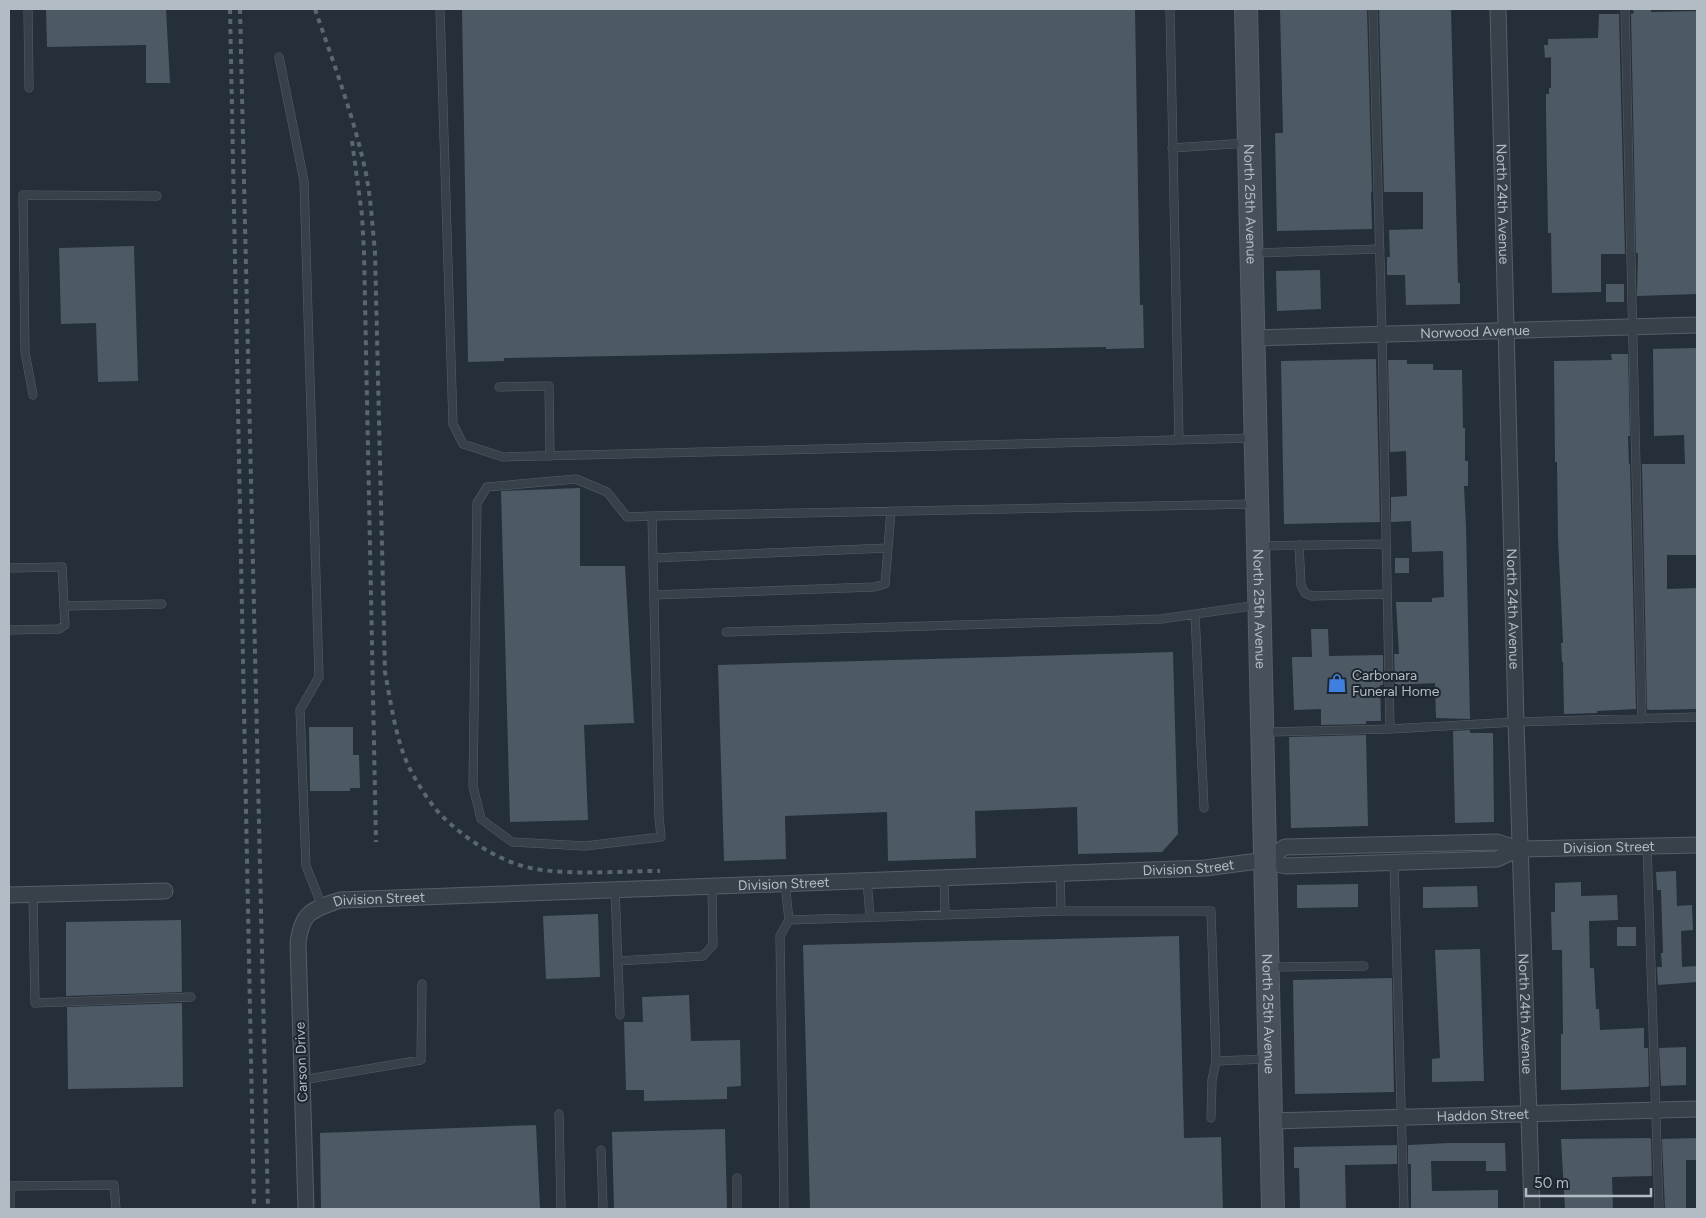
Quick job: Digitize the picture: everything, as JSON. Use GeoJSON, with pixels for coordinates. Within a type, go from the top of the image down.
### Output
{"type":"FeatureCollection","features":[{"type":"Feature","properties":{"kind":"main road","name":"North 25th Avenue"},"geometry":{"type":"LineString","coordinates":[[1246,9],[1273,1209]]}},
{"type":"Feature","properties":{"kind":"street","name":"North 24th Avenue"},"geometry":{"type":"LineString","coordinates":[[1498,9],[1519,849],[1532,1209]]}},
{"type":"Feature","properties":{"kind":"street","name":"Norwood Avenue"},"geometry":{"type":"LineString","coordinates":[[1254,338],[1697,325]]}},
{"type":"Feature","properties":{"kind":"street","name":"Division Street"},"geometry":{"type":"LineString","coordinates":[[1266,860],[1285,847],[1496,842],[1519,849],[1697,845]]}},
{"type":"Feature","properties":{"kind":"street","name":"Division Street"},"geometry":{"type":"LineString","coordinates":[[306,916],[322,906],[340,900],[1205,868],[1266,860],[1286,866],[1500,859],[1519,849]]}},
{"type":"Feature","properties":{"kind":"street"},"geometry":{"type":"LineString","coordinates":[[9,895],[165,891]]}},
{"type":"Feature","properties":{"kind":"street","name":"Carson Drive"},"geometry":{"type":"LineString","coordinates":[[306,916],[299,929],[298,943],[306,1209]]}},
{"type":"Feature","properties":{"kind":"street","name":"Haddon Street"},"geometry":{"type":"LineString","coordinates":[[1271,1121],[1697,1109]]}},
{"type":"Feature","properties":{"kind":"lane"},"geometry":{"type":"LineString","coordinates":[[28,9],[29,88]]}},
{"type":"Feature","properties":{"kind":"lane"},"geometry":{"type":"LineString","coordinates":[[440,9],[453,424],[463,444],[503,457],[1256,438]]}},
{"type":"Feature","properties":{"kind":"lane"},"geometry":{"type":"LineString","coordinates":[[1170,9],[1179,440]]}},
{"type":"Feature","properties":{"kind":"lane"},"geometry":{"type":"LineString","coordinates":[[1373,9],[1390,729]]}},
{"type":"Feature","properties":{"kind":"lane"},"geometry":{"type":"LineString","coordinates":[[1625,9],[1642,720]]}},
{"type":"Feature","properties":{"kind":"lane"},"geometry":{"type":"LineString","coordinates":[[279,57],[304,181],[319,677],[300,710],[306,866],[322,906]]}},
{"type":"Feature","properties":{"kind":"lane"},"geometry":{"type":"LineString","coordinates":[[1172,148],[1249,143]]}},
{"type":"Feature","properties":{"kind":"lane"},"geometry":{"type":"LineString","coordinates":[[33,395],[25,352],[23,195],[158,196]]}},
{"type":"Feature","properties":{"kind":"lane"},"geometry":{"type":"LineString","coordinates":[[1252,253],[1380,249]]}},
{"type":"Feature","properties":{"kind":"lane"},"geometry":{"type":"LineString","coordinates":[[499,387],[549,386],[550,456]]}},
{"type":"Feature","properties":{"kind":"lane"},"geometry":{"type":"LineString","coordinates":[[652,516],[661,837],[584,846],[512,842],[481,819],[473,786],[477,503],[487,487],[576,479],[607,492],[628,517],[652,516],[891,511],[1258,504]]}},
{"type":"Feature","properties":{"kind":"lane"},"geometry":{"type":"LineString","coordinates":[[654,595],[874,587],[885,584],[891,511]]}},
{"type":"Feature","properties":{"kind":"lane"},"geometry":{"type":"LineString","coordinates":[[1258,546],[1385,544]]}},
{"type":"Feature","properties":{"kind":"lane"},"geometry":{"type":"LineString","coordinates":[[1299,545],[1301,585],[1305,593],[1312,596],[1386,594]]}},
{"type":"Feature","properties":{"kind":"lane"},"geometry":{"type":"LineString","coordinates":[[653,558],[888,548]]}},
{"type":"Feature","properties":{"kind":"lane"},"geometry":{"type":"LineString","coordinates":[[9,568],[62,567],[65,625],[58,629],[9,630]]}},
{"type":"Feature","properties":{"kind":"lane"},"geometry":{"type":"LineString","coordinates":[[64,606],[162,604]]}},
{"type":"Feature","properties":{"kind":"lane"},"geometry":{"type":"LineString","coordinates":[[726,632],[1161,620],[1260,605]]}},
{"type":"Feature","properties":{"kind":"lane"},"geometry":{"type":"LineString","coordinates":[[1195,614],[1204,808]]}},
{"type":"Feature","properties":{"kind":"lane"},"geometry":{"type":"LineString","coordinates":[[1263,732],[1697,717]]}},
{"type":"Feature","properties":{"kind":"lane"},"geometry":{"type":"LineString","coordinates":[[1647,846],[1659,1209]]}},
{"type":"Feature","properties":{"kind":"lane"},"geometry":{"type":"LineString","coordinates":[[1394,862],[1404,1209]]}},
{"type":"Feature","properties":{"kind":"lane"},"geometry":{"type":"LineString","coordinates":[[1060,873],[1060,911]]}},
{"type":"Feature","properties":{"kind":"lane"},"geometry":{"type":"LineString","coordinates":[[944,878],[945,914]]}},
{"type":"Feature","properties":{"kind":"lane"},"geometry":{"type":"LineString","coordinates":[[867,880],[870,917]]}},
{"type":"Feature","properties":{"kind":"lane"},"geometry":{"type":"LineString","coordinates":[[784,1209],[780,936],[789,920],[785,883]]}},
{"type":"Feature","properties":{"kind":"lane"},"geometry":{"type":"LineString","coordinates":[[618,961],[703,956],[713,945],[712,887]]}},
{"type":"Feature","properties":{"kind":"lane"},"geometry":{"type":"LineString","coordinates":[[615,890],[620,1015]]}},
{"type":"Feature","properties":{"kind":"lane"},"geometry":{"type":"LineString","coordinates":[[33,895],[35,1003],[191,997]]}},
{"type":"Feature","properties":{"kind":"lane"},"geometry":{"type":"LineString","coordinates":[[789,920],[1060,911],[1211,910],[1216,1061],[1212,1080],[1211,1118]]}},
{"type":"Feature","properties":{"kind":"lane"},"geometry":{"type":"LineString","coordinates":[[1268,967],[1364,966]]}},
{"type":"Feature","properties":{"kind":"lane"},"geometry":{"type":"LineString","coordinates":[[302,1080],[421,1060],[422,984]]}},
{"type":"Feature","properties":{"kind":"lane"},"geometry":{"type":"LineString","coordinates":[[1216,1061],[1270,1059]]}},
{"type":"Feature","properties":{"kind":"lane"},"geometry":{"type":"LineString","coordinates":[[559,1114],[561,1209]]}},
{"type":"Feature","properties":{"kind":"lane"},"geometry":{"type":"LineString","coordinates":[[601,1150],[603,1209]]}},
{"type":"Feature","properties":{"kind":"lane"},"geometry":{"type":"LineString","coordinates":[[737,1209],[738,1178]]}},
{"type":"Feature","properties":{"kind":"lane"},"geometry":{"type":"LineString","coordinates":[[10,1209],[9,1186],[114,1185],[116,1209]]}},
{"type":"Feature","properties":{"kind":"building"},"geometry":{"type":"Polygon","coordinates":[[[46,9],[166,9],[170,83],[146,83],[146,45],[47,47],[46,9]]]}},
{"type":"Feature","properties":{"kind":"building"},"geometry":{"type":"Polygon","coordinates":[[[462,9],[1135,9],[1140,305],[1143,305],[1144,348],[1106,349],[1106,347],[504,358],[504,361],[468,362],[462,9]]]}},
{"type":"Feature","properties":{"kind":"building"},"geometry":{"type":"Polygon","coordinates":[[[1280,9],[1367,9],[1372,229],[1277,231],[1275,133],[1283,133],[1280,9]]]}},
{"type":"Feature","properties":{"kind":"building"},"geometry":{"type":"Polygon","coordinates":[[[1379,9],[1451,9],[1460,304],[1406,305],[1405,275],[1387,275],[1387,257],[1390,257],[1389,230],[1423,229],[1423,192],[1384,192],[1379,9]]]}},
{"type":"Feature","properties":{"kind":"building"},"geometry":{"type":"Polygon","coordinates":[[[1633,10],[1651,10],[1651,12],[1697,11],[1697,294],[1637,296],[1638,253],[1636,253],[1631,14],[1634,13],[1633,10]]]}},
{"type":"Feature","properties":{"kind":"building"},"geometry":{"type":"Polygon","coordinates":[[[1599,14],[1619,14],[1625,254],[1601,254],[1601,292],[1552,293],[1551,233],[1548,233],[1546,113],[1546,94],[1549,94],[1549,88],[1551,88],[1551,57],[1545,58],[1544,45],[1548,45],[1548,39],[1598,38],[1599,14]]]}},
{"type":"Feature","properties":{"kind":"building"},"geometry":{"type":"Polygon","coordinates":[[[134,246],[138,381],[98,382],[96,323],[61,324],[59,248],[134,246]]]}},
{"type":"Feature","properties":{"kind":"building"},"geometry":{"type":"Polygon","coordinates":[[[1320,270],[1321,309],[1277,311],[1276,271],[1320,270]]]}},
{"type":"Feature","properties":{"kind":"building"},"geometry":{"type":"Polygon","coordinates":[[[1606,284],[1624,284],[1624,302],[1606,302],[1606,284]]]}},
{"type":"Feature","properties":{"kind":"building"},"geometry":{"type":"Polygon","coordinates":[[[1697,348],[1697,555],[1667,555],[1667,589],[1697,588],[1697,709],[1650,710],[1647,709],[1642,464],[1685,464],[1684,435],[1654,436],[1653,349],[1697,348]]]}},
{"type":"Feature","properties":{"kind":"building"},"geometry":{"type":"Polygon","coordinates":[[[1611,354],[1628,354],[1630,436],[1628,436],[1636,709],[1564,714],[1557,462],[1555,462],[1554,361],[1612,360],[1611,354]]]}},
{"type":"Feature","properties":{"kind":"building"},"geometry":{"type":"Polygon","coordinates":[[[1376,359],[1380,522],[1284,524],[1281,361],[1376,359]]]}},
{"type":"Feature","properties":{"kind":"building"},"geometry":{"type":"Polygon","coordinates":[[[1388,360],[1407,360],[1407,364],[1433,364],[1433,370],[1462,370],[1465,461],[1468,461],[1468,486],[1464,486],[1470,719],[1436,718],[1435,683],[1395,685],[1394,654],[1399,654],[1396,602],[1432,602],[1432,598],[1444,597],[1443,551],[1412,552],[1411,521],[1391,522],[1391,497],[1407,496],[1406,451],[1390,452],[1388,360]]]}},
{"type":"Feature","properties":{"kind":"building"},"geometry":{"type":"Polygon","coordinates":[[[580,488],[580,566],[625,566],[634,723],[584,725],[588,820],[510,822],[501,491],[580,488]]]}},
{"type":"Feature","properties":{"kind":"building"},"geometry":{"type":"Polygon","coordinates":[[[1395,558],[1409,558],[1409,573],[1395,573],[1395,558]]]}},
{"type":"Feature","properties":{"kind":"building","name":"Carbonara Funeral Home"},"geometry":{"type":"Polygon","coordinates":[[[1311,629],[1328,629],[1329,656],[1383,655],[1383,685],[1380,685],[1381,721],[1366,721],[1366,724],[1321,725],[1321,709],[1294,710],[1292,657],[1312,657],[1311,629]]]}},
{"type":"Feature","properties":{"kind":"building"},"geometry":{"type":"Polygon","coordinates":[[[1173,652],[1178,834],[1162,852],[1078,854],[1077,807],[975,811],[976,858],[888,861],[887,812],[785,816],[786,859],[724,861],[718,665],[1173,652]]]}},
{"type":"Feature","properties":{"kind":"building"},"geometry":{"type":"Polygon","coordinates":[[[309,727],[353,727],[353,755],[359,755],[360,788],[350,788],[350,791],[310,791],[309,727]]]}},
{"type":"Feature","properties":{"kind":"building"},"geometry":{"type":"Polygon","coordinates":[[[1470,730],[1470,733],[1493,733],[1494,822],[1455,823],[1453,731],[1470,730]]]}},
{"type":"Feature","properties":{"kind":"building"},"geometry":{"type":"Polygon","coordinates":[[[1366,735],[1368,826],[1291,828],[1289,737],[1366,735]]]}},
{"type":"Feature","properties":{"kind":"building"},"geometry":{"type":"Polygon","coordinates":[[[1676,871],[1677,906],[1692,905],[1693,930],[1681,931],[1682,967],[1697,966],[1697,982],[1658,985],[1657,967],[1662,967],[1661,953],[1663,953],[1661,890],[1657,890],[1656,872],[1676,871]]]}},
{"type":"Feature","properties":{"kind":"building"},"geometry":{"type":"Polygon","coordinates":[[[1581,882],[1581,896],[1617,895],[1618,920],[1589,921],[1590,968],[1594,968],[1596,1009],[1599,1009],[1600,1030],[1644,1028],[1644,1048],[1648,1048],[1649,1086],[1647,1087],[1561,1090],[1561,1034],[1563,1034],[1562,950],[1552,950],[1551,912],[1555,912],[1555,883],[1581,882]]]}},
{"type":"Feature","properties":{"kind":"building"},"geometry":{"type":"Polygon","coordinates":[[[1358,884],[1358,907],[1297,908],[1297,885],[1358,884]]]}},
{"type":"Feature","properties":{"kind":"building"},"geometry":{"type":"Polygon","coordinates":[[[1477,886],[1478,907],[1423,908],[1423,887],[1477,886]]]}},
{"type":"Feature","properties":{"kind":"building"},"geometry":{"type":"Polygon","coordinates":[[[598,914],[600,977],[546,979],[543,916],[598,914]]]}},
{"type":"Feature","properties":{"kind":"building"},"geometry":{"type":"Polygon","coordinates":[[[181,920],[182,992],[66,996],[66,922],[181,920]]]}},
{"type":"Feature","properties":{"kind":"building"},"geometry":{"type":"Polygon","coordinates":[[[1617,927],[1636,927],[1636,946],[1617,946],[1617,927]]]}},
{"type":"Feature","properties":{"kind":"building"},"geometry":{"type":"Polygon","coordinates":[[[1179,936],[1184,1138],[1221,1137],[1223,1209],[810,1209],[803,945],[1179,936]]]}},
{"type":"Feature","properties":{"kind":"building"},"geometry":{"type":"Polygon","coordinates":[[[1480,949],[1484,1081],[1432,1082],[1432,1059],[1440,1058],[1435,950],[1480,949]]]}},
{"type":"Feature","properties":{"kind":"building"},"geometry":{"type":"Polygon","coordinates":[[[1392,978],[1394,1092],[1295,1094],[1293,980],[1392,978]]]}},
{"type":"Feature","properties":{"kind":"building"},"geometry":{"type":"Polygon","coordinates":[[[689,995],[691,1041],[740,1040],[741,1086],[727,1087],[727,1099],[644,1101],[644,1090],[626,1090],[624,1022],[643,1022],[642,997],[689,995]]]}},
{"type":"Feature","properties":{"kind":"building"},"geometry":{"type":"Polygon","coordinates":[[[182,1003],[183,1087],[68,1089],[67,1007],[182,1003]]]}},
{"type":"Feature","properties":{"kind":"building"},"geometry":{"type":"Polygon","coordinates":[[[1686,1047],[1686,1085],[1661,1086],[1659,1048],[1686,1047]]]}},
{"type":"Feature","properties":{"kind":"building"},"geometry":{"type":"Polygon","coordinates":[[[536,1125],[540,1209],[321,1209],[320,1133],[536,1125]]]}},
{"type":"Feature","properties":{"kind":"building"},"geometry":{"type":"Polygon","coordinates":[[[725,1129],[727,1209],[614,1209],[612,1132],[725,1129]]]}},
{"type":"Feature","properties":{"kind":"building"},"geometry":{"type":"Polygon","coordinates":[[[1697,1138],[1697,1160],[1686,1160],[1686,1209],[1665,1209],[1662,1139],[1697,1138]]]}},
{"type":"Feature","properties":{"kind":"building"},"geometry":{"type":"Polygon","coordinates":[[[1561,1139],[1651,1139],[1652,1176],[1612,1177],[1613,1209],[1565,1209],[1561,1139]]]}},
{"type":"Feature","properties":{"kind":"building"},"geometry":{"type":"Polygon","coordinates":[[[1505,1143],[1506,1171],[1486,1171],[1486,1161],[1431,1161],[1432,1191],[1498,1190],[1498,1209],[1411,1209],[1411,1164],[1408,1164],[1408,1145],[1505,1143]]]}},
{"type":"Feature","properties":{"kind":"building"},"geometry":{"type":"Polygon","coordinates":[[[1397,1145],[1397,1164],[1345,1165],[1346,1209],[1300,1209],[1299,1168],[1294,1168],[1294,1147],[1397,1145]]]}},
{"type":"Feature","properties":{"kind":"railway"},"geometry":{"type":"LineString","coordinates":[[230,9],[254,1209]]}},
{"type":"Feature","properties":{"kind":"railway"},"geometry":{"type":"LineString","coordinates":[[240,9],[268,1209]]}},
{"type":"Feature","properties":{"kind":"railway"},"geometry":{"type":"LineString","coordinates":[[315,9],[355,128],[370,200],[375,252],[385,672],[401,748],[421,788],[439,813],[476,844],[502,858],[528,868],[542,870],[586,873],[660,871]]}},
{"type":"Feature","properties":{"kind":"railway"},"geometry":{"type":"LineString","coordinates":[[352,141],[362,215],[364,252],[376,842]]}},
{"type":"Feature","properties":{"kind":"place","name":"Carbonara Funeral Home"},"geometry":{"type":"Point","coordinates":[1337,683]}}]}
